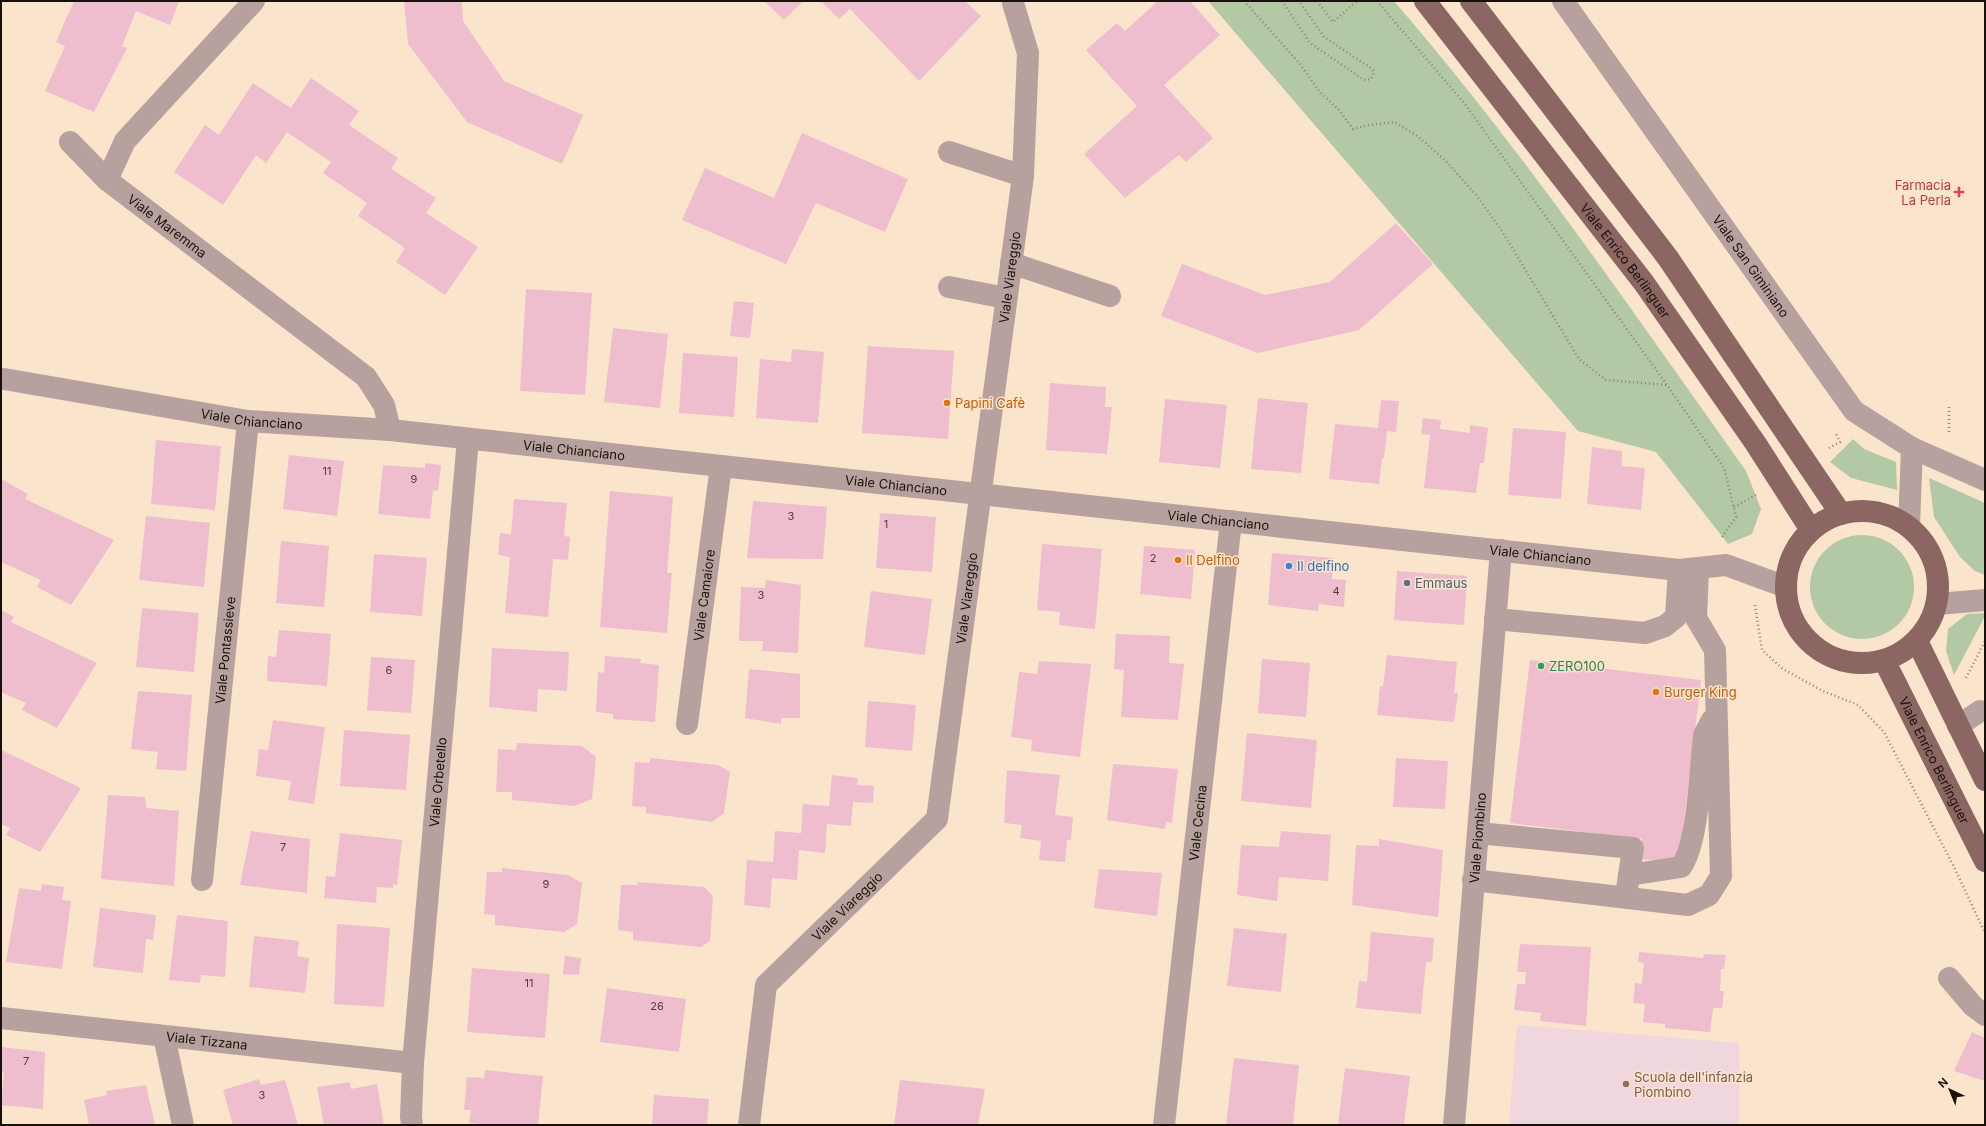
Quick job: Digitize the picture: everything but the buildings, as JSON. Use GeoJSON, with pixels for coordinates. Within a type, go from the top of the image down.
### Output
{"type":"FeatureCollection","features":[{"type":"Feature","properties":{"kind":"main road","name":"Viale Enrico Berlinguer"},"geometry":{"type":"LineString","coordinates":[[1425,1],[1644,283],[1756,444],[1811,530]]}},
{"type":"Feature","properties":{"kind":"main road"},"geometry":{"type":"LineString","coordinates":[[1471,1],[1668,258],[1841,514]]}},
{"type":"Feature","properties":{"kind":"main road"},"geometry":{"type":"LineString","coordinates":[[1864,511],[1888,515],[1909,526],[1924,542],[1934,561],[1939,583],[1937,604],[1929,624],[1917,641],[1901,653],[1884,660],[1861,663],[1838,659],[1817,649],[1800,632],[1790,611],[1786,587],[1789,566],[1798,547],[1811,530],[1825,520],[1841,514],[1864,511]]}},
{"type":"Feature","properties":{"kind":"main road"},"geometry":{"type":"LineString","coordinates":[[1917,641],[1985,780]]}},
{"type":"Feature","properties":{"kind":"main road","name":"Viale Enrico Berlinguer"},"geometry":{"type":"LineString","coordinates":[[1884,660],[1985,860]]}},
{"type":"Feature","properties":{"kind":"street"},"geometry":{"type":"LineString","coordinates":[[107,180],[125,141],[254,1]]}},
{"type":"Feature","properties":{"kind":"street","name":"Viale San Giminiano"},"geometry":{"type":"LineString","coordinates":[[1563,1],[1854,411],[1912,448],[1985,480]]}},
{"type":"Feature","properties":{"kind":"street","name":"Viale Viareggio"},"geometry":{"type":"LineString","coordinates":[[749,1125],[766,985],[937,818],[1023,176],[1028,53],[1013,3]]}},
{"type":"Feature","properties":{"kind":"street","name":"Viale Maremma"},"geometry":{"type":"LineString","coordinates":[[70,142],[107,180],[366,377],[384,405],[390,430]]}},
{"type":"Feature","properties":{"kind":"street"},"geometry":{"type":"LineString","coordinates":[[949,152],[1023,176]]}},
{"type":"Feature","properties":{"kind":"street"},"geometry":{"type":"LineString","coordinates":[[1011,263],[1110,296]]}},
{"type":"Feature","properties":{"kind":"street"},"geometry":{"type":"LineString","coordinates":[[949,287],[1006,298]]}},
{"type":"Feature","properties":{"kind":"street","name":"Viale Chianciano"},"geometry":{"type":"LineString","coordinates":[[4,379],[248,421],[390,430],[468,438],[1689,569],[1726,564],[1786,587]]}},
{"type":"Feature","properties":{"kind":"street","name":"Viale Pontassieve"},"geometry":{"type":"LineString","coordinates":[[202,880],[248,421]]}},
{"type":"Feature","properties":{"kind":"street","name":"Viale Orbetello"},"geometry":{"type":"LineString","coordinates":[[412,1125],[410,1117],[413,1063],[468,438]]}},
{"type":"Feature","properties":{"kind":"street"},"geometry":{"type":"LineString","coordinates":[[1909,526],[1912,448]]}},
{"type":"Feature","properties":{"kind":"street","name":"Viale Camaiore"},"geometry":{"type":"LineString","coordinates":[[687,724],[721,466]]}},
{"type":"Feature","properties":{"kind":"street","name":"Viale Cecina"},"geometry":{"type":"LineString","coordinates":[[1164,1125],[1231,521]]}},
{"type":"Feature","properties":{"kind":"street","name":"Viale Piombino"},"geometry":{"type":"LineString","coordinates":[[1454,1125],[1501,550]]}},
{"type":"Feature","properties":{"kind":"street"},"geometry":{"type":"LineString","coordinates":[[1495,619],[1644,633],[1665,626],[1676,617],[1689,569]]}},
{"type":"Feature","properties":{"kind":"street"},"geometry":{"type":"LineString","coordinates":[[1473,880],[1688,905],[1709,895],[1721,876],[1715,650],[1696,618],[1689,569]]}},
{"type":"Feature","properties":{"kind":"street"},"geometry":{"type":"LineString","coordinates":[[1937,604],[1985,600]]}},
{"type":"Feature","properties":{"kind":"street"},"geometry":{"type":"LineString","coordinates":[[1629,875],[1681,867],[1688,858],[1693,841],[1704,735],[1716,710]]}},
{"type":"Feature","properties":{"kind":"street"},"geometry":{"type":"LineString","coordinates":[[1958,726],[1980,711]]}},
{"type":"Feature","properties":{"kind":"street"},"geometry":{"type":"LineString","coordinates":[[1478,833],[1633,848],[1626,898]]}},
{"type":"Feature","properties":{"kind":"street"},"geometry":{"type":"LineString","coordinates":[[1949,978],[1973,1006],[1985,1015]]}},
{"type":"Feature","properties":{"kind":"street","name":"Viale Tizzana"},"geometry":{"type":"LineString","coordinates":[[1,1018],[413,1063]]}},
{"type":"Feature","properties":{"kind":"street"},"geometry":{"type":"LineString","coordinates":[[164,1036],[183,1125]]}},
{"type":"Feature","properties":{"kind":"path"},"geometry":{"type":"LineString","coordinates":[[1244,1],[1300,64],[1319,91],[1340,111],[1353,129],[1369,125],[1394,122],[1416,135],[1446,160],[1477,196],[1500,228],[1579,359],[1606,380],[1667,385]]}},
{"type":"Feature","properties":{"kind":"path"},"geometry":{"type":"LineString","coordinates":[[1282,1],[1310,43],[1364,80],[1371,79],[1374,72],[1372,68],[1324,37],[1298,1]]}},
{"type":"Feature","properties":{"kind":"path"},"geometry":{"type":"LineString","coordinates":[[1317,1],[1333,22],[1356,1]]}},
{"type":"Feature","properties":{"kind":"path"},"geometry":{"type":"LineString","coordinates":[[1378,1],[1464,104],[1667,385],[1724,468],[1736,517],[1720,540],[1726,564]]}},
{"type":"Feature","properties":{"kind":"path"},"geometry":{"type":"LineString","coordinates":[[1753,597],[1762,650],[1782,669],[1823,691],[1858,705],[1884,732],[1953,865],[1985,933]]}},
{"type":"Feature","properties":{"kind":"shaded area","name":"Scuola dell'infanzia Piombino"},"geometry":{"type":"Polygon","coordinates":[[[1517,1025],[1739,1043],[1739,1125],[1509,1125],[1517,1025]]]}},
{"type":"Feature","properties":{"kind":"green space"},"geometry":{"type":"Polygon","coordinates":[[[1208,1],[1394,1],[1441,57],[1532,173],[1619,291],[1746,471],[1761,509],[1752,534],[1728,544],[1656,452],[1578,431],[1208,1]]]}},
{"type":"Feature","properties":{"kind":"green space"},"geometry":{"type":"Polygon","coordinates":[[[1853,439],[1864,449],[1896,462],[1897,490],[1851,478],[1830,462],[1853,439]]]}},
{"type":"Feature","properties":{"kind":"green space"},"geometry":{"type":"Polygon","coordinates":[[[1929,478],[1985,503],[1985,575],[1975,571],[1960,557],[1934,517],[1929,478]]]}},
{"type":"Feature","properties":{"kind":"green space"},"geometry":{"type":"Polygon","coordinates":[[[1862,535],[1882,539],[1899,550],[1910,567],[1914,587],[1910,607],[1899,624],[1882,635],[1862,639],[1842,635],[1825,624],[1814,607],[1810,587],[1814,567],[1825,550],[1842,539],[1862,535]]]}},
{"type":"Feature","properties":{"kind":"green space"},"geometry":{"type":"Polygon","coordinates":[[[1985,613],[1985,616],[1954,675],[1946,651],[1948,629],[1967,614],[1985,613]]]}},
{"type":"Feature","properties":{"kind":"place","name":"Farmacia La Perla"},"geometry":{"type":"Point","coordinates":[1959,192]}},
{"type":"Feature","properties":{"kind":"place","name":"Papini Cafè"},"geometry":{"type":"Point","coordinates":[947,403]}},
{"type":"Feature","properties":{"kind":"place","name":"Il Delfino"},"geometry":{"type":"Point","coordinates":[1178,560]}},
{"type":"Feature","properties":{"kind":"place","name":"Il delfino"},"geometry":{"type":"Point","coordinates":[1289,566]}},
{"type":"Feature","properties":{"kind":"place","name":"Emmaus"},"geometry":{"type":"Point","coordinates":[1407,583]}},
{"type":"Feature","properties":{"kind":"place","name":"ZERO100"},"geometry":{"type":"Point","coordinates":[1541,666]}},
{"type":"Feature","properties":{"kind":"place","name":"Burger King"},"geometry":{"type":"Point","coordinates":[1656,692]}},
{"type":"Feature","properties":{"kind":"place","name":"Scuola dell'infanzia Piombino"},"geometry":{"type":"Point","coordinates":[1626,1084]}}]}
